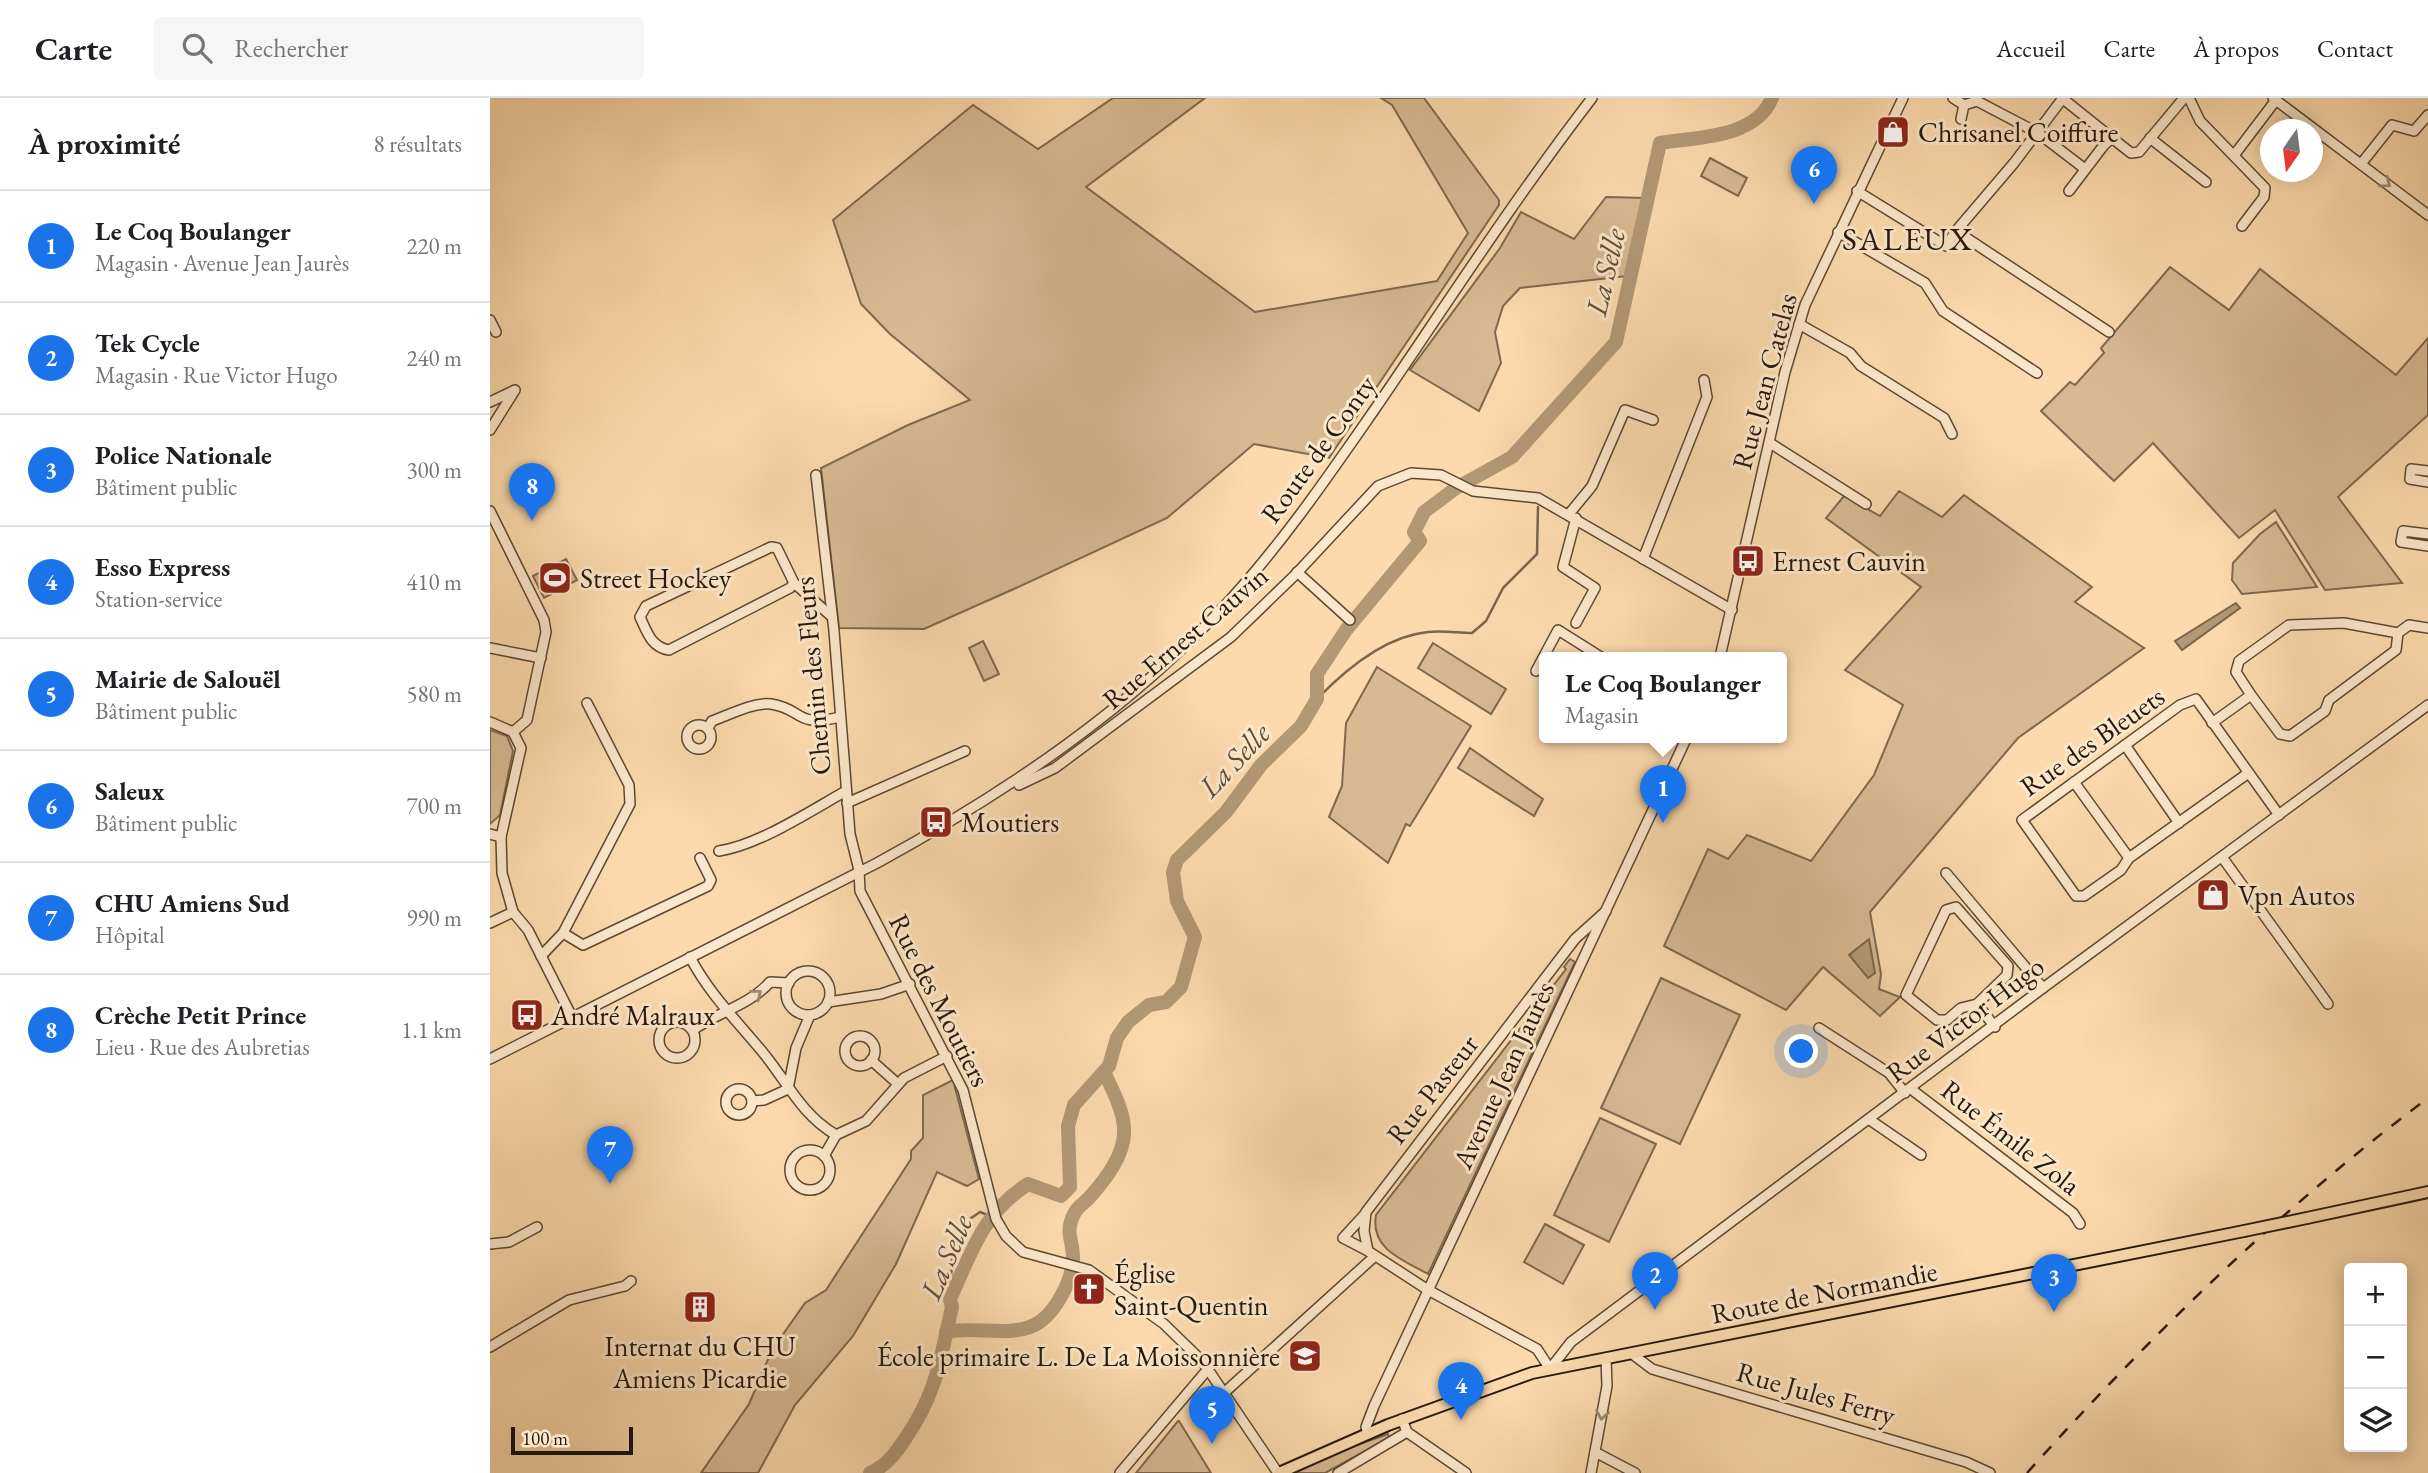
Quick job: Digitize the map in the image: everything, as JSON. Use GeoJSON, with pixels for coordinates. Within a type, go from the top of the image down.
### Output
{"type":"FeatureCollection","features":[{"type":"Feature","properties":{"kind":"main road","name":"Route de Normandie"},"geometry":{"type":"LineString","coordinates":[[1278,1473],[1402,1419],[1500,1383],[1550,1369],[2428,1192]]}},
{"type":"Feature","properties":{"kind":"street","name":"Route de Conty"},"geometry":{"type":"LineString","coordinates":[[1028,778],[1175,656],[1265,560],[1299,518],[1592,98]]}},
{"type":"Feature","properties":{"kind":"street","name":"Rue Jean Catelas"},"geometry":{"type":"LineString","coordinates":[[1732,610],[1799,324],[1813,284],[1903,98]]}},
{"type":"Feature","properties":{"kind":"street"},"geometry":{"type":"LineString","coordinates":[[1953,98],[1964,105],[1977,101],[2038,134],[2085,170]]}},
{"type":"Feature","properties":{"kind":"street"},"geometry":{"type":"LineString","coordinates":[[1857,191],[1946,246],[2038,134],[2063,98],[2131,153],[2138,152],[2184,98]]}},
{"type":"Feature","properties":{"kind":"street"},"geometry":{"type":"LineString","coordinates":[[2189,98],[2200,121],[2235,154],[2265,188],[2264,197],[2242,226]]}},
{"type":"Feature","properties":{"kind":"street"},"geometry":{"type":"LineString","coordinates":[[2235,154],[2274,99],[2428,215]]}},
{"type":"Feature","properties":{"kind":"street"},"geometry":{"type":"LineString","coordinates":[[1961,119],[1964,105]]}},
{"type":"Feature","properties":{"kind":"street"},"geometry":{"type":"LineString","coordinates":[[2361,164],[2392,125],[2414,131],[2428,115]]}},
{"type":"Feature","properties":{"kind":"street"},"geometry":{"type":"LineString","coordinates":[[2068,191],[2112,138]]}},
{"type":"Feature","properties":{"kind":"street"},"geometry":{"type":"LineString","coordinates":[[2150,138],[2206,182]]}},
{"type":"Feature","properties":{"kind":"street"},"geometry":{"type":"LineString","coordinates":[[1956,231],[2109,332]]}},
{"type":"Feature","properties":{"kind":"street"},"geometry":{"type":"LineString","coordinates":[[1838,232],[1925,283],[1943,311],[2036,373]]}},
{"type":"Feature","properties":{"kind":"street"},"geometry":{"type":"LineString","coordinates":[[490,320],[496,332]]}},
{"type":"Feature","properties":{"kind":"street"},"geometry":{"type":"LineString","coordinates":[[1799,324],[1850,353],[1861,366],[1944,418],[1952,434]]}},
{"type":"Feature","properties":{"kind":"street"},"geometry":{"type":"LineString","coordinates":[[1643,559],[1707,397],[1704,380]]}},
{"type":"Feature","properties":{"kind":"street"},"geometry":{"type":"LineString","coordinates":[[490,402],[515,390],[490,430]]}},
{"type":"Feature","properties":{"kind":"street"},"geometry":{"type":"LineString","coordinates":[[1576,623],[1595,589],[1563,567],[1572,516],[1592,486],[1625,410],[1653,420]]}},
{"type":"Feature","properties":{"kind":"street"},"geometry":{"type":"LineString","coordinates":[[1770,443],[1866,505]]}},
{"type":"Feature","properties":{"kind":"street"},"geometry":{"type":"LineString","coordinates":[[2428,471],[2412,469],[2410,479],[2428,482]]}},
{"type":"Feature","properties":{"kind":"street","name":"Rue Ernest Cauvin"},"geometry":{"type":"LineString","coordinates":[[1028,778],[1055,768],[1231,637],[1378,486],[1411,473],[1425,472],[1473,491],[1529,495],[1572,516],[1732,610]]}},
{"type":"Feature","properties":{"kind":"street","name":"Chemin des Fleurs"},"geometry":{"type":"LineString","coordinates":[[816,475],[832,617],[847,803],[853,854],[859,870]]}},
{"type":"Feature","properties":{"kind":"street"},"geometry":{"type":"LineString","coordinates":[[490,511],[544,620],[546,632],[527,720],[513,732]]}},
{"type":"Feature","properties":{"kind":"street"},"geometry":{"type":"LineString","coordinates":[[2428,534],[2403,531],[2401,542],[2428,546]]}},
{"type":"Feature","properties":{"kind":"street"},"geometry":{"type":"LineString","coordinates":[[490,537],[500,532]]}},
{"type":"Feature","properties":{"kind":"street"},"geometry":{"type":"LineString","coordinates":[[794,583],[790,588],[669,650],[659,648],[653,643],[640,617],[646,606],[771,547],[777,548],[794,583],[832,617]]}},
{"type":"Feature","properties":{"kind":"street"},"geometry":{"type":"LineString","coordinates":[[1297,572],[1350,620]]}},
{"type":"Feature","properties":{"kind":"street"},"geometry":{"type":"LineString","coordinates":[[1721,652],[1732,610]]}},
{"type":"Feature","properties":{"kind":"street"},"geometry":{"type":"LineString","coordinates":[[2398,633],[2396,650],[2329,700],[2325,711],[2290,736],[2280,734],[2236,672],[2236,667],[2289,625],[2344,623],[2398,633],[2409,625],[2428,628]]}},
{"type":"Feature","properties":{"kind":"street"},"geometry":{"type":"LineString","coordinates":[[1546,652],[1558,631],[1593,652]]}},
{"type":"Feature","properties":{"kind":"street"},"geometry":{"type":"LineString","coordinates":[[490,648],[541,657]]}},
{"type":"Feature","properties":{"kind":"street"},"geometry":{"type":"LineString","coordinates":[[1536,671],[1539,666]]}},
{"type":"Feature","properties":{"kind":"street"},"geometry":{"type":"LineString","coordinates":[[2212,723],[2251,695]]}},
{"type":"Feature","properties":{"kind":"street","name":"Rue des Bleuets"},"geometry":{"type":"LineString","coordinates":[[2247,774],[2129,858],[2121,870],[2084,897],[2076,896],[2022,820],[2180,705],[2196,699],[2247,774],[2279,815]]}},
{"type":"Feature","properties":{"kind":"street"},"geometry":{"type":"LineString","coordinates":[[541,956],[563,933],[630,804],[631,795],[587,703]]}},
{"type":"Feature","properties":{"kind":"street"},"geometry":{"type":"LineString","coordinates":[[708,728],[712,721],[762,704],[780,707],[805,721],[840,717]]}},
{"type":"Feature","properties":{"kind":"street","name":"Rue Victor Hugo"},"geometry":{"type":"LineString","coordinates":[[1550,1369],[1571,1342],[1995,1027],[2043,988],[2428,705]]}},
{"type":"Feature","properties":{"kind":"street"},"geometry":{"type":"LineString","coordinates":[[490,722],[513,732],[521,748],[501,837],[502,873],[513,912],[541,956],[572,1017]]}},
{"type":"Feature","properties":{"kind":"street","name":"Avenue Jean Jaurès"},"geometry":{"type":"LineString","coordinates":[[1368,1434],[1366,1427],[1374,1406],[1684,743]]}},
{"type":"Feature","properties":{"kind":"street"},"geometry":{"type":"LineString","coordinates":[[2125,744],[2179,823]]}},
{"type":"Feature","properties":{"kind":"street"},"geometry":{"type":"LineString","coordinates":[[847,803],[965,751]]}},
{"type":"Feature","properties":{"kind":"street"},"geometry":{"type":"LineString","coordinates":[[490,1059],[909,846],[1028,778]]}},
{"type":"Feature","properties":{"kind":"street"},"geometry":{"type":"LineString","coordinates":[[2074,782],[2129,858]]}},
{"type":"Feature","properties":{"kind":"street"},"geometry":{"type":"LineString","coordinates":[[719,851],[730,849],[793,820],[846,791]]}},
{"type":"Feature","properties":{"kind":"street"},"geometry":{"type":"LineString","coordinates":[[490,834],[501,837]]}},
{"type":"Feature","properties":{"kind":"street"},"geometry":{"type":"LineString","coordinates":[[2222,857],[2328,1004]]}},
{"type":"Feature","properties":{"kind":"street"},"geometry":{"type":"LineString","coordinates":[[563,933],[583,944],[708,886],[711,880],[700,858]]}},
{"type":"Feature","properties":{"kind":"street","name":"Rue des Moutiers"},"geometry":{"type":"LineString","coordinates":[[859,870],[860,891],[947,1056],[970,1112],[996,1219],[1006,1236],[1023,1252],[1079,1266],[1111,1285],[1164,1324],[1208,1369],[1226,1392],[1278,1473]]}},
{"type":"Feature","properties":{"kind":"street"},"geometry":{"type":"LineString","coordinates":[[1946,873],[2043,988]]}},
{"type":"Feature","properties":{"kind":"street"},"geometry":{"type":"LineString","coordinates":[[1956,907],[1965,914],[2008,966],[2007,975],[1977,1004],[1961,1008],[1947,1020],[1937,1020],[1906,995],[1946,910],[1956,907]]}},
{"type":"Feature","properties":{"kind":"street","name":"Rue Pasteur"},"geometry":{"type":"LineString","coordinates":[[1372,1254],[1343,1238],[1366,1212],[1575,939],[1606,911]]}},
{"type":"Feature","properties":{"kind":"street"},"geometry":{"type":"LineString","coordinates":[[490,923],[513,912]]}},
{"type":"Feature","properties":{"kind":"street"},"geometry":{"type":"LineString","coordinates":[[1568,951],[1582,960]]}},
{"type":"Feature","properties":{"kind":"street"},"geometry":{"type":"LineString","coordinates":[[690,957],[725,1009],[779,1073],[808,1116],[836,1135]]}},
{"type":"Feature","properties":{"kind":"street"},"geometry":{"type":"LineString","coordinates":[[828,1002],[826,981],[814,972],[800,973],[789,983],[788,1003],[797,1012],[810,1015],[821,1011],[828,1002],[881,993],[910,984]]}},
{"type":"Feature","properties":{"kind":"street"},"geometry":{"type":"LineString","coordinates":[[693,1030],[725,1009],[758,996],[770,982],[789,983]]}},
{"type":"Feature","properties":{"kind":"street"},"geometry":{"type":"LineString","coordinates":[[1977,1004],[1995,1027]]}},
{"type":"Feature","properties":{"kind":"street"},"geometry":{"type":"LineString","coordinates":[[788,1090],[796,1048],[810,1015]]}},
{"type":"Feature","properties":{"kind":"street"},"geometry":{"type":"LineString","coordinates":[[677,1022],[693,1030],[696,1041],[687,1056],[675,1059],[664,1053],[659,1036],[666,1026],[677,1022]]}},
{"type":"Feature","properties":{"kind":"street","name":"Rue Émile Zola"},"geometry":{"type":"LineString","coordinates":[[1819,1028],[1889,1073],[1908,1091],[2073,1213],[2080,1224]]}},
{"type":"Feature","properties":{"kind":"street"},"geometry":{"type":"LineString","coordinates":[[824,1156],[836,1135],[866,1121],[898,1084],[947,1056]]}},
{"type":"Feature","properties":{"kind":"street"},"geometry":{"type":"LineString","coordinates":[[871,1060],[898,1084]]}},
{"type":"Feature","properties":{"kind":"street"},"geometry":{"type":"LineString","coordinates":[[752,1101],[764,1100],[788,1090]]}},
{"type":"Feature","properties":{"kind":"street"},"geometry":{"type":"LineString","coordinates":[[1870,1120],[1921,1155]]}},
{"type":"Feature","properties":{"kind":"street"},"geometry":{"type":"LineString","coordinates":[[807,1151],[824,1156],[830,1168],[822,1186],[809,1190],[797,1185],[791,1168],[796,1157],[807,1151]]}},
{"type":"Feature","properties":{"kind":"street"},"geometry":{"type":"LineString","coordinates":[[1366,1212],[1364,1231],[1372,1254],[1428,1290],[1537,1349],[1550,1369]]}},
{"type":"Feature","properties":{"kind":"street"},"geometry":{"type":"LineString","coordinates":[[490,1244],[509,1242],[537,1227]]}},
{"type":"Feature","properties":{"kind":"street"},"geometry":{"type":"LineString","coordinates":[[1226,1392],[1372,1254]]}},
{"type":"Feature","properties":{"kind":"street"},"geometry":{"type":"LineString","coordinates":[[490,1347],[569,1300],[625,1286],[631,1281]]}},
{"type":"Feature","properties":{"kind":"street","name":"Rue Jules Ferry"},"geometry":{"type":"LineString","coordinates":[[1631,1353],[1652,1369],[1966,1462],[1990,1473]]}},
{"type":"Feature","properties":{"kind":"street"},"geometry":{"type":"LineString","coordinates":[[1591,1473],[1608,1374],[1606,1358]]}},
{"type":"Feature","properties":{"kind":"street"},"geometry":{"type":"LineString","coordinates":[[1120,1473],[1208,1369]]}},
{"type":"Feature","properties":{"kind":"street"},"geometry":{"type":"LineString","coordinates":[[1374,1406],[1379,1429]]}},
{"type":"Feature","properties":{"kind":"street"},"geometry":{"type":"LineString","coordinates":[[1402,1419],[1407,1432],[1466,1473]]}},
{"type":"Feature","properties":{"kind":"street"},"geometry":{"type":"LineString","coordinates":[[1338,1473],[1407,1432]]}},
{"type":"Feature","properties":{"kind":"street"},"geometry":{"type":"LineString","coordinates":[[1595,1452],[1635,1473]]}},
{"type":"Feature","properties":{"kind":"shaded area"},"geometry":{"type":"Polygon","coordinates":[[[1113,98],[1205,98],[1086,187],[1255,312],[1437,281],[1468,233],[1392,105],[1381,98],[1424,98],[1499,200],[1499,205],[1329,458],[1254,444],[1167,518],[924,629],[839,628],[821,468],[908,425],[970,400],[890,334],[861,304],[833,220],[973,105],[1038,149],[1113,98]]]}},
{"type":"Feature","properties":{"kind":"shaded area"},"geometry":{"type":"Polygon","coordinates":[[[1710,158],[1747,178],[1738,196],[1701,176],[1710,158]]]}},
{"type":"Feature","properties":{"kind":"shaded area"},"geometry":{"type":"Polygon","coordinates":[[[1606,197],[1646,198],[1627,276],[1520,288],[1503,306],[1495,332],[1501,363],[1479,411],[1410,370],[1500,248],[1521,212],[1574,239],[1606,197]]]}},
{"type":"Feature","properties":{"kind":"shaded area"},"geometry":{"type":"Polygon","coordinates":[[[2170,267],[2229,310],[2260,269],[2396,375],[2428,338],[2428,415],[2338,497],[2402,583],[2325,590],[2275,510],[2239,538],[2153,443],[2114,481],[2041,411],[2070,382],[2075,385],[2104,353],[2101,348],[2170,267]]]}},
{"type":"Feature","properties":{"kind":"shaded area"},"geometry":{"type":"Polygon","coordinates":[[[1899,491],[1942,517],[1964,495],[2092,587],[2075,602],[2144,648],[2018,738],[1870,912],[1881,974],[1879,989],[1900,997],[1880,1016],[1823,967],[1786,1010],[1664,946],[1708,849],[1728,859],[1747,835],[1811,861],[1874,775],[1903,705],[1845,670],[1921,587],[1826,518],[1844,496],[1880,516],[1899,491]]]}},
{"type":"Feature","properties":{"kind":"shaded area"},"geometry":{"type":"Polygon","coordinates":[[[2276,522],[2317,587],[2242,594],[2232,580],[2233,563],[2260,534],[2276,522]]]}},
{"type":"Feature","properties":{"kind":"shaded area","name":"Street Hockey"},"geometry":{"type":"Polygon","coordinates":[[[566,559],[577,580],[544,598],[533,576],[566,559]]]}},
{"type":"Feature","properties":{"kind":"shaded area"},"geometry":{"type":"Polygon","coordinates":[[[2236,603],[2240,608],[2182,650],[2175,641],[2236,603]]]}},
{"type":"Feature","properties":{"kind":"shaded area"},"geometry":{"type":"Polygon","coordinates":[[[983,641],[999,674],[984,681],[969,648],[983,641]]]}},
{"type":"Feature","properties":{"kind":"shaded area"},"geometry":{"type":"Polygon","coordinates":[[[1433,643],[1506,689],[1491,714],[1418,668],[1433,643]]]}},
{"type":"Feature","properties":{"kind":"shaded area"},"geometry":{"type":"Polygon","coordinates":[[[1377,667],[1471,726],[1410,826],[1406,824],[1388,863],[1329,817],[1342,786],[1346,723],[1377,667]]]}},
{"type":"Feature","properties":{"kind":"shaded area"},"geometry":{"type":"Polygon","coordinates":[[[490,730],[507,736],[513,751],[500,815],[490,824],[490,730]]]}},
{"type":"Feature","properties":{"kind":"shaded area"},"geometry":{"type":"Polygon","coordinates":[[[1470,748],[1543,799],[1534,816],[1458,768],[1470,748]]]}},
{"type":"Feature","properties":{"kind":"shaded area"},"geometry":{"type":"Polygon","coordinates":[[[1869,939],[1875,973],[1868,978],[1849,955],[1869,939]]]}},
{"type":"Feature","properties":{"kind":"shaded area"},"geometry":{"type":"Polygon","coordinates":[[[1570,959],[1575,962],[1428,1274],[1399,1258],[1383,1245],[1375,1227],[1376,1215],[1566,969],[1564,967],[1570,959]]]}},
{"type":"Feature","properties":{"kind":"shaded area"},"geometry":{"type":"Polygon","coordinates":[[[1661,978],[1740,1015],[1680,1144],[1601,1108],[1661,978]]]}},
{"type":"Feature","properties":{"kind":"shaded area"},"geometry":{"type":"Polygon","coordinates":[[[953,1080],[979,1179],[967,1186],[937,1172],[896,1264],[853,1336],[795,1405],[758,1473],[701,1473],[749,1404],[772,1350],[805,1303],[826,1290],[911,1159],[911,1151],[923,1138],[923,1095],[953,1080]]]}},
{"type":"Feature","properties":{"kind":"shaded area"},"geometry":{"type":"Polygon","coordinates":[[[1600,1118],[1656,1144],[1609,1242],[1554,1215],[1600,1118]]]}},
{"type":"Feature","properties":{"kind":"shaded area"},"geometry":{"type":"Polygon","coordinates":[[[1545,1224],[1584,1245],[1563,1284],[1524,1262],[1545,1224]]]}},
{"type":"Feature","properties":{"kind":"shaded area"},"geometry":{"type":"Polygon","coordinates":[[[1178,1421],[1211,1473],[1136,1473],[1178,1421]]]}},
{"type":"Feature","properties":{"kind":"shaded area"},"geometry":{"type":"Polygon","coordinates":[[[1388,1434],[1389,1438],[1325,1473],[1295,1473],[1340,1451],[1388,1434]]]}},
{"type":"Feature","properties":{"kind":"waterway","name":"La Selle"},"geometry":{"type":"LineString","coordinates":[[870,1473],[894,1455],[916,1422],[931,1391],[952,1307],[950,1299],[980,1234],[1000,1207],[1028,1184],[1061,1196],[1070,1187],[1068,1126],[1074,1105],[1109,1066],[1117,1038],[1128,1022],[1149,1005],[1166,1002],[1181,987],[1195,937],[1177,901],[1173,872],[1177,860],[1226,812],[1261,765],[1301,726],[1317,699],[1317,674],[1346,630],[1420,541],[1414,532],[1424,512],[1456,488],[1512,457],[1616,342],[1660,143],[1708,137],[1740,128],[1764,111],[1772,98]]}},
{"type":"Feature","properties":{"kind":"waterway"},"geometry":{"type":"LineString","coordinates":[[1317,699],[1353,666],[1397,640],[1433,631],[1472,633],[1486,621],[1503,588],[1537,554],[1538,507]]}},
{"type":"Feature","properties":{"kind":"waterway","name":"La Selle"},"geometry":{"type":"LineString","coordinates":[[946,1332],[1007,1331],[1031,1327],[1047,1316],[1058,1302],[1072,1268],[1071,1221],[1077,1209],[1108,1175],[1124,1138],[1122,1114],[1104,1072]]}},
{"type":"Feature","properties":{"kind":"waterway"},"geometry":{"type":"LineString","coordinates":[[950,1299],[952,1260],[958,1227],[980,1212],[990,1216]]}},
{"type":"Feature","properties":{"kind":"railway"},"geometry":{"type":"LineString","coordinates":[[2027,1473],[2121,1372],[2218,1276],[2320,1184],[2428,1098]]}},
{"type":"Feature","properties":{"kind":"place","name":"Chrisanel Coiffure"},"geometry":{"type":"Point","coordinates":[1893,132]}},
{"type":"Feature","properties":{"kind":"place","name":"Saleux"},"geometry":{"type":"Point","coordinates":[1814,204]}},
{"type":"Feature","properties":{"kind":"place","name":"Crèche Petit Prince"},"geometry":{"type":"Point","coordinates":[532,521]}},
{"type":"Feature","properties":{"kind":"place","name":"Ernest Cauvin"},"geometry":{"type":"Point","coordinates":[1748,561]}},
{"type":"Feature","properties":{"kind":"place","name":"Street Hockey"},"geometry":{"type":"Point","coordinates":[555,578]}},
{"type":"Feature","properties":{"kind":"place","name":"Moutiers"},"geometry":{"type":"Point","coordinates":[936,822]}},
{"type":"Feature","properties":{"kind":"place","name":"Le Coq Boulanger"},"geometry":{"type":"Point","coordinates":[1663,823]}},
{"type":"Feature","properties":{"kind":"place","name":"Vpn Autos"},"geometry":{"type":"Point","coordinates":[2213,895]}},
{"type":"Feature","properties":{"kind":"place","name":"André Malraux"},"geometry":{"type":"Point","coordinates":[527,1015]}},
{"type":"Feature","properties":{"kind":"place","name":"CHU Amiens Sud"},"geometry":{"type":"Point","coordinates":[610,1184]}},
{"type":"Feature","properties":{"kind":"place","name":"Église Saint-Quentin"},"geometry":{"type":"Point","coordinates":[1089,1289]}},
{"type":"Feature","properties":{"kind":"place","name":"Internat du CHU Amiens Picardie"},"geometry":{"type":"Point","coordinates":[700,1307]}},
{"type":"Feature","properties":{"kind":"place","name":"Tek Cycle"},"geometry":{"type":"Point","coordinates":[1655,1310]}},
{"type":"Feature","properties":{"kind":"place","name":"Police Nationale"},"geometry":{"type":"Point","coordinates":[2054,1312]}},
{"type":"Feature","properties":{"kind":"place","name":"École primaire L. De La Moissonnière"},"geometry":{"type":"Point","coordinates":[1305,1356]}},
{"type":"Feature","properties":{"kind":"place","name":"Esso Express"},"geometry":{"type":"Point","coordinates":[1461,1420]}},
{"type":"Feature","properties":{"kind":"place","name":"Mairie de Salouël"},"geometry":{"type":"Point","coordinates":[1212,1444]}},
{"type":"Feature","properties":{"kind":"district","name":"SALEUX"},"geometry":{"type":"Point","coordinates":[1908,239]}}]}
